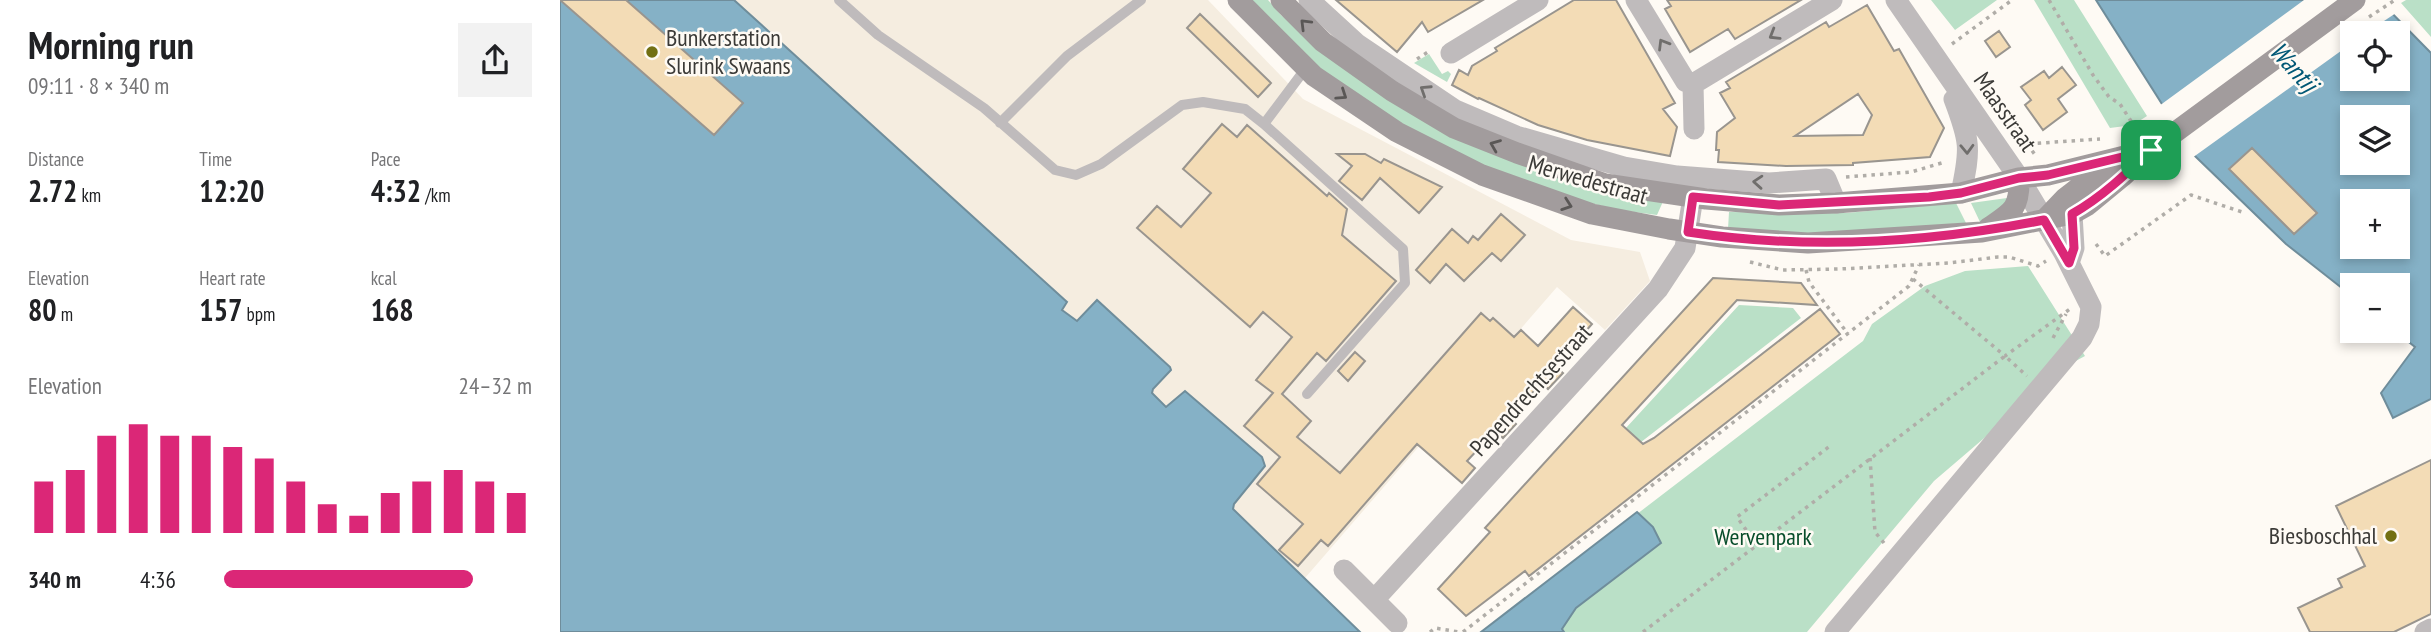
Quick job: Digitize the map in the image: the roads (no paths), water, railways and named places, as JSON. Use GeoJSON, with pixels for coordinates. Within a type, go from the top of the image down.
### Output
{"type":"FeatureCollection","features":[{"type":"Feature","properties":{"kind":"main road","name":"Merwedestraat"},"geometry":{"type":"LineString","coordinates":[[1238,0],[1314,76],[1397,132],[1482,175],[1592,214],[1721,237],[1808,243],[1982,232],[2072,214]]}},
{"type":"Feature","properties":{"kind":"main road","name":"Merwedestraat"},"geometry":{"type":"LineString","coordinates":[[1281,0],[1323,42],[1392,91],[1454,128],[1605,184],[1693,197],[1779,205],[1836,203],[1961,193],[2019,178],[2048,175],[2115,159],[2145,142]]}},
{"type":"Feature","properties":{"kind":"main road"},"geometry":{"type":"LineString","coordinates":[[2072,214],[2088,205],[2122,177],[2145,142],[2355,0]]}},
{"type":"Feature","properties":{"kind":"main road"},"geometry":{"type":"LineString","coordinates":[[2044,220],[2065,198],[2115,159]]}},
{"type":"Feature","properties":{"kind":"main road"},"geometry":{"type":"LineString","coordinates":[[1982,232],[2010,214],[2020,197],[2019,178]]}},
{"type":"Feature","properties":{"kind":"street","name":"Merwedestraat"},"geometry":{"type":"LineString","coordinates":[[1309,0],[1357,44],[1455,110],[1516,136],[1624,167],[1676,176],[1769,183],[1826,179],[1836,203]]}},
{"type":"Feature","properties":{"kind":"street"},"geometry":{"type":"LineString","coordinates":[[1451,53],[1538,0]]}},
{"type":"Feature","properties":{"kind":"street"},"geometry":{"type":"LineString","coordinates":[[1636,0],[1686,82],[1692,84],[1832,0]]}},
{"type":"Feature","properties":{"kind":"street","name":"Maasstraat"},"geometry":{"type":"LineString","coordinates":[[1835,632],[2082,338],[2089,324],[2089,302],[2019,178],[1896,0]]}},
{"type":"Feature","properties":{"kind":"street","name":"Maasstraat"},"geometry":{"type":"LineString","coordinates":[[1939,63],[1967,133],[1969,155],[1961,193]]}},
{"type":"Feature","properties":{"kind":"street"},"geometry":{"type":"LineString","coordinates":[[1692,84],[1694,129]]}},
{"type":"Feature","properties":{"kind":"street","name":"Papendrechtsestraat"},"geometry":{"type":"LineString","coordinates":[[1374,600],[1658,289],[1685,248],[1693,197]]}},
{"type":"Feature","properties":{"kind":"street"},"geometry":{"type":"LineString","coordinates":[[2069,263],[2074,248],[2072,214]]}},
{"type":"Feature","properties":{"kind":"street"},"geometry":{"type":"LineString","coordinates":[[1344,570],[1396,623]]}},
{"type":"Feature","properties":{"kind":"street"},"geometry":{"type":"LineString","coordinates":[[2425,632],[2431,629]]}},
{"type":"Feature","properties":{"kind":"lane"},"geometry":{"type":"LineString","coordinates":[[839,0],[878,35],[984,108],[1055,170],[1076,175],[1101,164],[1182,105],[1203,102],[1245,109],[1264,124],[1404,249],[1405,283],[1307,394]]}},
{"type":"Feature","properties":{"kind":"lane"},"geometry":{"type":"LineString","coordinates":[[1000,123],[1067,56],[1140,0]]}},
{"type":"Feature","properties":{"kind":"lane"},"geometry":{"type":"LineString","coordinates":[[1264,124],[1306,68]]}},
{"type":"Feature","properties":{"kind":"water"},"geometry":{"type":"Polygon","coordinates":[[[560,0],[734,0],[1067,302],[1062,310],[1077,321],[1097,300],[1170,367],[1171,370],[1152,393],[1166,407],[1185,391],[1262,457],[1265,466],[1234,504],[1233,509],[1360,632],[560,632],[560,0]]]}},
{"type":"Feature","properties":{"kind":"water","name":"Wantij"},"geometry":{"type":"Polygon","coordinates":[[[2096,0],[2379,0],[2400,21],[2340,21],[2340,91],[2410,91],[2410,32],[2431,53],[2431,399],[2393,418],[2381,393],[2415,347],[2410,343],[2410,273],[2340,273],[2340,287],[2286,244],[2195,156],[2096,0]]]}},
{"type":"Feature","properties":{"kind":"water"},"geometry":{"type":"Polygon","coordinates":[[[1637,512],[1653,527],[1661,543],[1576,608],[1562,629],[1564,632],[1481,632],[1637,512]]]}},
{"type":"Feature","properties":{"kind":"place","name":"Bunkerstation Slurink Swaans"},"geometry":{"type":"Point","coordinates":[652,52]}},
{"type":"Feature","properties":{"kind":"place","name":"Biesboschhal"},"geometry":{"type":"Point","coordinates":[2391,536]}},
{"type":"Feature","properties":{"kind":"park label","name":"Wervenpark"},"geometry":{"type":"Point","coordinates":[1763,537]}}]}
